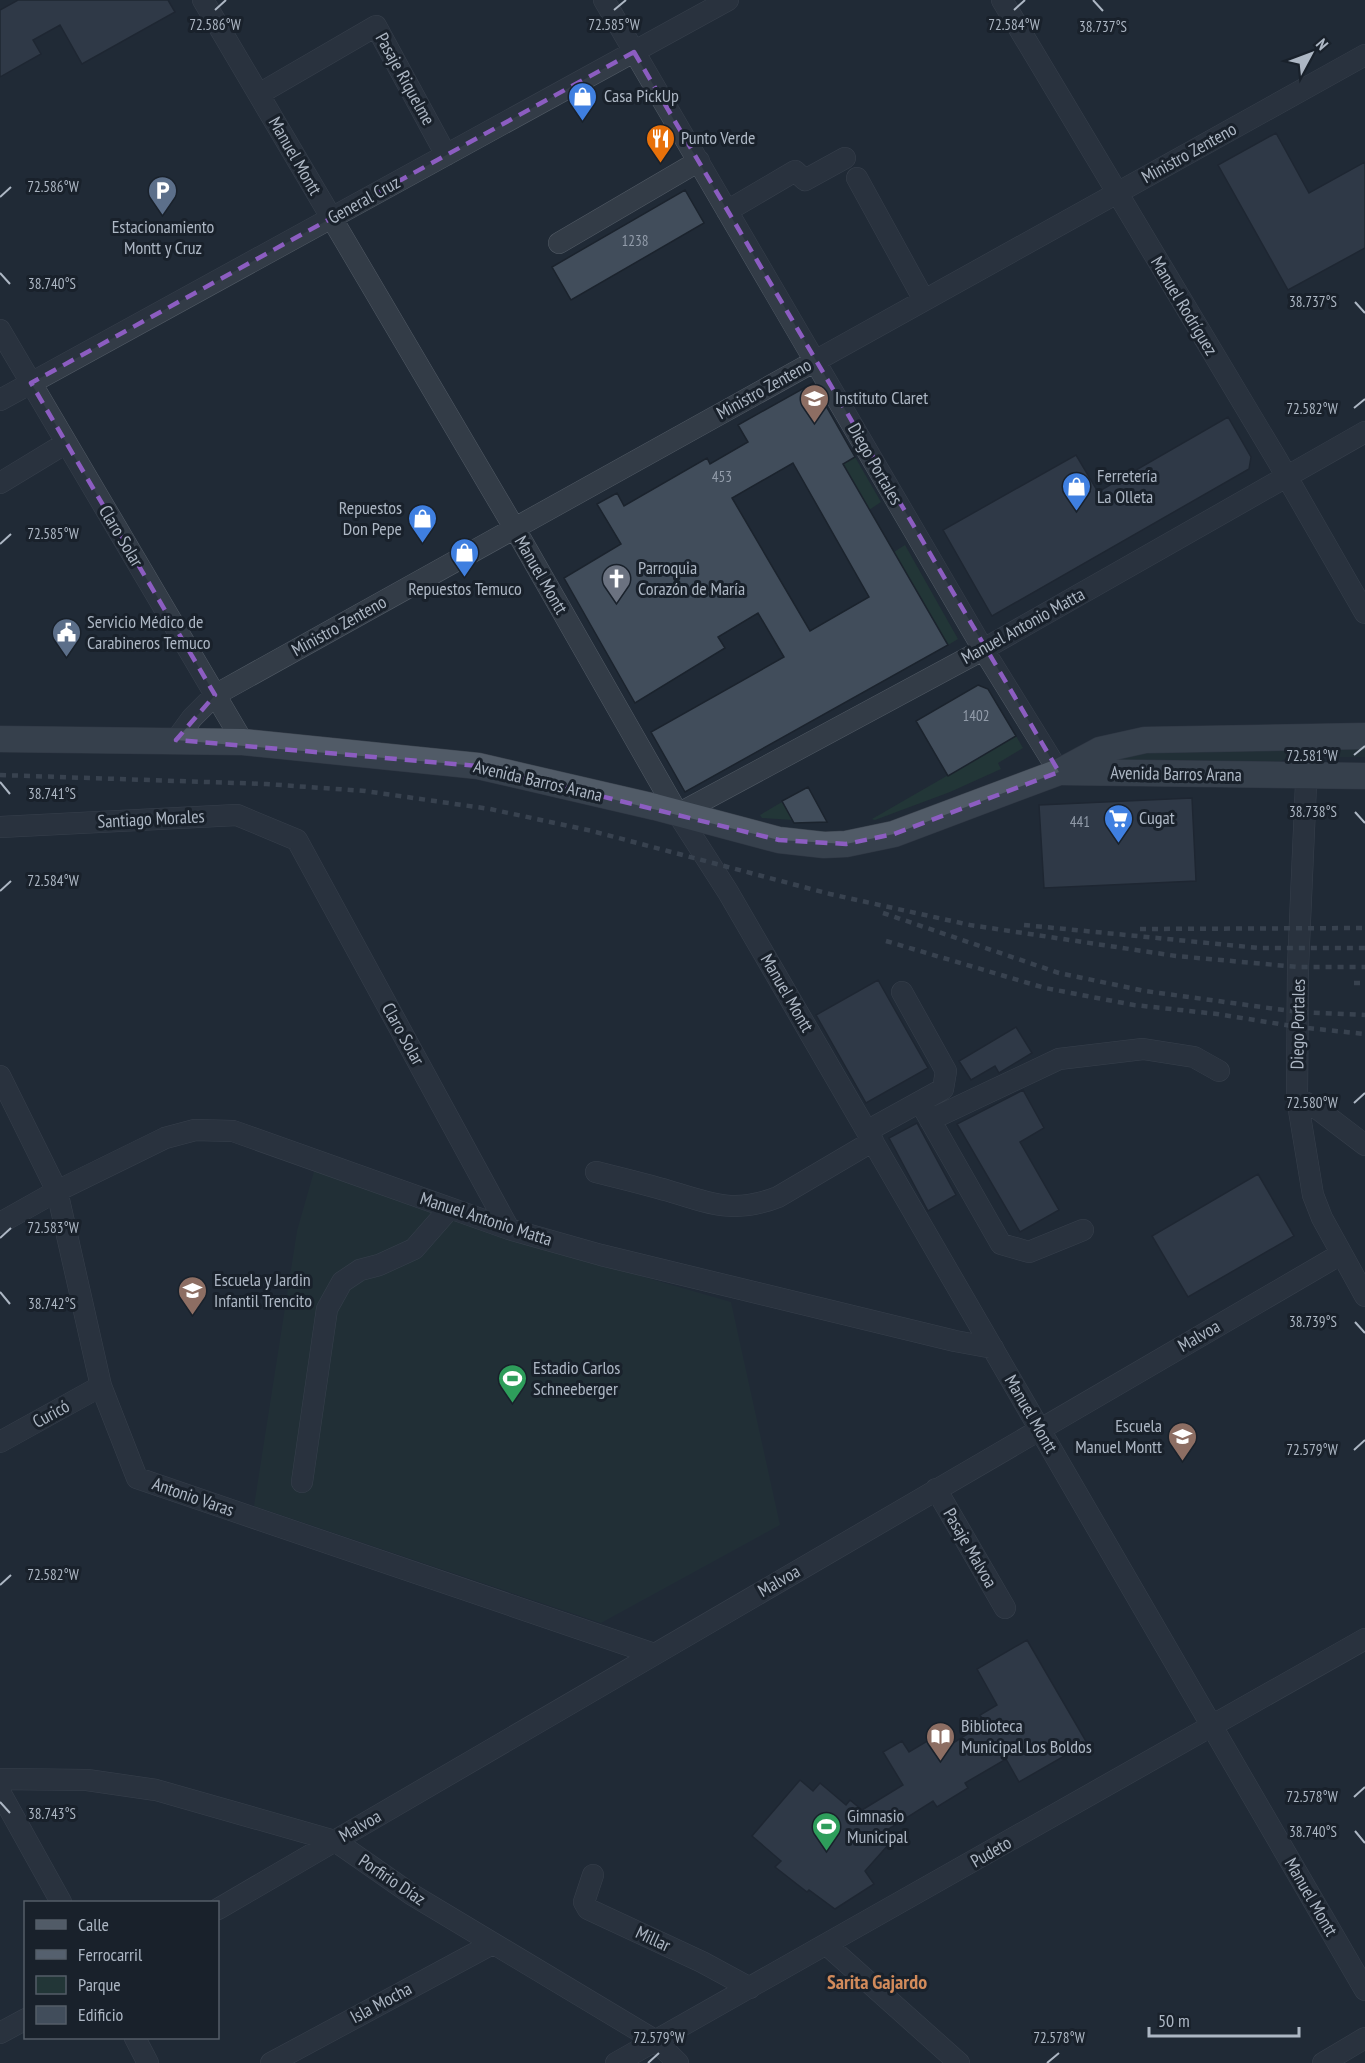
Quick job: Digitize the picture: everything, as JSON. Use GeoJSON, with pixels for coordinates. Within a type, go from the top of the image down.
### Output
{"type":"FeatureCollection","features":[{"type":"Feature","properties":{"kind":"main road","name":"Avenida Barros Arana"},"geometry":{"type":"LineString","coordinates":[[0,739],[243,742],[478,766],[779,840],[813,845],[870,841],[903,831],[1059,772],[1100,750],[1144,740],[1365,736]]}},
{"type":"Feature","properties":{"kind":"main road","name":"Avenida Barros Arana"},"geometry":{"type":"LineString","coordinates":[[1059,772],[1365,776]]}},
{"type":"Feature","properties":{"kind":"street","name":"Manuel Montt"},"geometry":{"type":"LineString","coordinates":[[203,0],[514,529],[678,814],[728,892],[1365,1990]]}},
{"type":"Feature","properties":{"kind":"street","name":"Diego Portales"},"geometry":{"type":"LineString","coordinates":[[604,0],[983,649],[1059,772]]}},
{"type":"Feature","properties":{"kind":"street","name":"General Cruz"},"geometry":{"type":"LineString","coordinates":[[0,400],[728,0]]}},
{"type":"Feature","properties":{"kind":"street","name":"Manuel Rodríguez"},"geometry":{"type":"LineString","coordinates":[[1002,0],[1287,477],[1365,613]]}},
{"type":"Feature","properties":{"kind":"street","name":"Pasaje Riquelme"},"geometry":{"type":"LineString","coordinates":[[259,94],[376,26],[446,155]]}},
{"type":"Feature","properties":{"kind":"street","name":"Ministro Zenteno"},"geometry":{"type":"LineString","coordinates":[[176,740],[192,718],[215,695],[1365,55]]}},
{"type":"Feature","properties":{"kind":"street"},"geometry":{"type":"LineString","coordinates":[[727,212],[795,171],[805,180],[845,158]]}},
{"type":"Feature","properties":{"kind":"street"},"geometry":{"type":"LineString","coordinates":[[559,243],[699,161]]}},
{"type":"Feature","properties":{"kind":"street"},"geometry":{"type":"LineString","coordinates":[[857,178],[924,300]]}},
{"type":"Feature","properties":{"kind":"street","name":"Claro Solar"},"geometry":{"type":"LineString","coordinates":[[0,330],[243,742]]}},
{"type":"Feature","properties":{"kind":"street","name":"Manuel Antonio Matta"},"geometry":{"type":"LineString","coordinates":[[678,814],[983,649],[1365,432]]}},
{"type":"Feature","properties":{"kind":"street"},"geometry":{"type":"LineString","coordinates":[[0,483],[66,443]]}},
{"type":"Feature","properties":{"kind":"street","name":"Diego Portales"},"geometry":{"type":"LineString","coordinates":[[1308,738],[1298,967],[1297,1098],[1313,1195],[1322,1218],[1365,1296]]}},
{"type":"Feature","properties":{"kind":"street","name":"Santiago Morales"},"geometry":{"type":"LineString","coordinates":[[0,827],[237,815],[297,840]]}},
{"type":"Feature","properties":{"kind":"street","name":"Claro Solar"},"geometry":{"type":"LineString","coordinates":[[297,840],[509,1229]]}},
{"type":"Feature","properties":{"kind":"street"},"geometry":{"type":"LineString","coordinates":[[902,992],[946,1071],[943,1089],[925,1111]]}},
{"type":"Feature","properties":{"kind":"street"},"geometry":{"type":"LineString","coordinates":[[596,1172],[645,1184],[712,1205],[745,1207],[778,1197],[870,1136],[925,1111],[1059,1059],[1143,1048],[1194,1057],[1219,1071]]}},
{"type":"Feature","properties":{"kind":"street","name":"Antonio Varas"},"geometry":{"type":"LineString","coordinates":[[0,1076],[57,1191],[101,1386],[138,1478],[654,1654]]}},
{"type":"Feature","properties":{"kind":"street"},"geometry":{"type":"LineString","coordinates":[[1297,1098],[1319,1110],[1365,1144]]}},
{"type":"Feature","properties":{"kind":"street"},"geometry":{"type":"LineString","coordinates":[[925,1111],[1001,1244],[1029,1252],[1083,1230]]}},
{"type":"Feature","properties":{"kind":"street","name":"Manuel Antonio Matta"},"geometry":{"type":"LineString","coordinates":[[0,1223],[57,1191],[165,1138],[195,1130],[214,1129],[251,1136],[509,1229],[601,1255],[955,1341],[993,1348]]}},
{"type":"Feature","properties":{"kind":"street"},"geometry":{"type":"LineString","coordinates":[[302,1482],[327,1309],[342,1282],[360,1270],[379,1265],[414,1249],[450,1208]]}},
{"type":"Feature","properties":{"kind":"street","name":"Malvoa"},"geometry":{"type":"LineString","coordinates":[[219,1908],[1039,1428],[1341,1254]]}},
{"type":"Feature","properties":{"kind":"street","name":"Curicó"},"geometry":{"type":"LineString","coordinates":[[0,1442],[101,1386]]}},
{"type":"Feature","properties":{"kind":"street","name":"Pasaje Malvoa"},"geometry":{"type":"LineString","coordinates":[[936,1489],[1005,1608]]}},
{"type":"Feature","properties":{"kind":"street","name":"Pudeto"},"geometry":{"type":"LineString","coordinates":[[616,2063],[1365,1639]]}},
{"type":"Feature","properties":{"kind":"street","name":"Porfirio Díaz"},"geometry":{"type":"LineString","coordinates":[[0,1779],[87,1780],[156,1790],[335,1841],[401,1888],[657,2041],[678,2063]]}},
{"type":"Feature","properties":{"kind":"street"},"geometry":{"type":"LineString","coordinates":[[0,1792],[60,1901]]}},
{"type":"Feature","properties":{"kind":"street","name":"Millar"},"geometry":{"type":"LineString","coordinates":[[593,1875],[584,1902],[588,1909],[702,1962],[750,1988]]}},
{"type":"Feature","properties":{"kind":"street","name":"Isla Mocha"},"geometry":{"type":"LineString","coordinates":[[271,2063],[492,1944]]}},
{"type":"Feature","properties":{"kind":"street"},"geometry":{"type":"LineString","coordinates":[[827,1945],[959,2063]]}},
{"type":"Feature","properties":{"kind":"street"},"geometry":{"type":"LineString","coordinates":[[0,2033],[24,2020]]}},
{"type":"Feature","properties":{"kind":"street"},"geometry":{"type":"LineString","coordinates":[[1323,2063],[1365,2038]]}},
{"type":"Feature","properties":{"kind":"street"},"geometry":{"type":"LineString","coordinates":[[136,2039],[148,2063]]}},
{"type":"Feature","properties":{"kind":"highlighted area"},"geometry":{"type":"Polygon","coordinates":[[[634,52],[1059,772],[894,834],[846,844],[779,840],[478,766],[176,740],[215,695],[31,383],[634,52]]]}},
{"type":"Feature","properties":{"kind":"green space"},"geometry":{"type":"Polygon","coordinates":[[[855,457],[881,502],[869,510],[843,464],[855,457]]]}},
{"type":"Feature","properties":{"kind":"green space"},"geometry":{"type":"Polygon","coordinates":[[[905,545],[958,639],[948,645],[894,552],[905,545]]]}},
{"type":"Feature","properties":{"kind":"green space"},"geometry":{"type":"Polygon","coordinates":[[[1016,736],[1023,748],[998,763],[1001,769],[950,792],[875,820],[872,819],[1016,736]]]}},
{"type":"Feature","properties":{"kind":"green space"},"geometry":{"type":"Polygon","coordinates":[[[1282,745],[1288,752],[1287,757],[1280,762],[1104,763],[1100,753],[1282,745]]]}},
{"type":"Feature","properties":{"kind":"green space"},"geometry":{"type":"Polygon","coordinates":[[[1365,746],[1365,757],[1325,757],[1322,753],[1324,748],[1365,746]]]}},
{"type":"Feature","properties":{"kind":"green space"},"geometry":{"type":"Polygon","coordinates":[[[782,802],[793,820],[762,818],[760,815],[782,802]]]}},
{"type":"Feature","properties":{"kind":"green space","name":"Estadio Carlos Schneeberger"},"geometry":{"type":"Polygon","coordinates":[[[315,1168],[516,1240],[731,1302],[780,1525],[601,1623],[254,1506],[297,1231],[315,1168]]]}},
{"type":"Feature","properties":{"kind":"building"},"geometry":{"type":"Polygon","coordinates":[[[18,0],[168,0],[175,12],[82,64],[60,25],[33,40],[41,54],[0,77],[0,10],[18,0]]]}},
{"type":"Feature","properties":{"kind":"building"},"geometry":{"type":"Polygon","coordinates":[[[1276,133],[1309,193],[1365,162],[1365,248],[1288,290],[1218,165],[1276,133]]]}},
{"type":"Feature","properties":{"kind":"building"},"geometry":{"type":"Polygon","coordinates":[[[685,190],[704,223],[571,300],[552,267],[685,190]]]}},
{"type":"Feature","properties":{"kind":"building"},"geometry":{"type":"Polygon","coordinates":[[[813,383],[855,457],[843,464],[948,645],[685,792],[651,732],[784,657],[758,613],[718,637],[725,648],[635,703],[564,578],[621,544],[597,504],[617,493],[624,506],[707,458],[710,464],[748,442],[738,425],[813,383]],[[793,463],[732,498],[810,631],[869,597],[793,463]]]}},
{"type":"Feature","properties":{"kind":"building","name":"Ferretería La Olleta"},"geometry":{"type":"Polygon","coordinates":[[[1228,417],[1251,457],[1249,469],[992,616],[943,530],[1076,455],[1098,492],[1228,417]]]}},
{"type":"Feature","properties":{"kind":"building"},"geometry":{"type":"Polygon","coordinates":[[[978,685],[988,689],[1016,736],[948,776],[916,721],[978,685]]]}},
{"type":"Feature","properties":{"kind":"building"},"geometry":{"type":"Polygon","coordinates":[[[808,787],[827,822],[794,823],[782,801],[808,787]]]}},
{"type":"Feature","properties":{"kind":"building","name":"Cugat"},"geometry":{"type":"Polygon","coordinates":[[[1192,798],[1196,881],[1044,888],[1039,805],[1192,798]]]}},
{"type":"Feature","properties":{"kind":"building"},"geometry":{"type":"Polygon","coordinates":[[[878,980],[928,1068],[866,1103],[816,1015],[878,980]]]}},
{"type":"Feature","properties":{"kind":"building"},"geometry":{"type":"Polygon","coordinates":[[[1016,1027],[1032,1053],[999,1073],[995,1066],[971,1080],[959,1061],[1016,1027]]]}},
{"type":"Feature","properties":{"kind":"building"},"geometry":{"type":"Polygon","coordinates":[[[1023,1090],[1044,1128],[1020,1142],[1059,1210],[1020,1232],[957,1124],[1023,1090]]]}},
{"type":"Feature","properties":{"kind":"building"},"geometry":{"type":"Polygon","coordinates":[[[917,1123],[956,1195],[928,1211],[889,1138],[917,1123]]]}},
{"type":"Feature","properties":{"kind":"building"},"geometry":{"type":"Polygon","coordinates":[[[1258,1174],[1294,1236],[1188,1297],[1152,1236],[1258,1174]]]}},
{"type":"Feature","properties":{"kind":"building"},"geometry":{"type":"Polygon","coordinates":[[[1027,1640],[1087,1743],[1019,1782],[1006,1759],[965,1783],[968,1788],[937,1807],[933,1801],[879,1835],[889,1844],[865,1871],[874,1884],[835,1909],[809,1890],[807,1892],[775,1867],[781,1861],[752,1836],[800,1780],[813,1791],[820,1783],[846,1805],[850,1800],[862,1810],[903,1785],[883,1752],[902,1741],[909,1752],[934,1737],[942,1750],[985,1723],[980,1715],[997,1705],[977,1669],[1027,1640]]]}},
{"type":"Feature","properties":{"kind":"railway"},"geometry":{"type":"LineString","coordinates":[[0,775],[266,784],[365,791],[490,809],[592,831],[830,894],[970,925],[1176,956],[1298,967],[1365,967]]}},
{"type":"Feature","properties":{"kind":"railway"},"geometry":{"type":"LineString","coordinates":[[883,913],[1059,973],[1145,991],[1298,1012],[1365,1015]]}},
{"type":"Feature","properties":{"kind":"railway"},"geometry":{"type":"LineString","coordinates":[[1024,925],[1259,948],[1365,948]]}},
{"type":"Feature","properties":{"kind":"railway"},"geometry":{"type":"LineString","coordinates":[[1140,929],[1365,928]]}},
{"type":"Feature","properties":{"kind":"railway"},"geometry":{"type":"LineString","coordinates":[[886,941],[1045,988],[1134,1005],[1365,1034]]}},
{"type":"Feature","properties":{"kind":"railway"},"geometry":{"type":"LineString","coordinates":[[1354,983],[1365,983]]}},
{"type":"Feature","properties":{"kind":"place","name":"Casa PickUp"},"geometry":{"type":"Point","coordinates":[583,122]}},
{"type":"Feature","properties":{"kind":"place","name":"Punto Verde"},"geometry":{"type":"Point","coordinates":[660,164]}},
{"type":"Feature","properties":{"kind":"place","name":"Estacionamiento Montt y Cruz"},"geometry":{"type":"Point","coordinates":[163,216]}},
{"type":"Feature","properties":{"kind":"place","name":"Instituto Claret"},"geometry":{"type":"Point","coordinates":[814,424]}},
{"type":"Feature","properties":{"kind":"place","name":"Ferretería La Olleta"},"geometry":{"type":"Point","coordinates":[1076,512]}},
{"type":"Feature","properties":{"kind":"place","name":"Repuestos Don Pepe"},"geometry":{"type":"Point","coordinates":[423,544]}},
{"type":"Feature","properties":{"kind":"place","name":"Repuestos Temuco"},"geometry":{"type":"Point","coordinates":[465,578]}},
{"type":"Feature","properties":{"kind":"place","name":"Parroquia Corazón de María"},"geometry":{"type":"Point","coordinates":[617,604]}},
{"type":"Feature","properties":{"kind":"place","name":"Servicio Médico de Carabineros Temuco"},"geometry":{"type":"Point","coordinates":[66,658]}},
{"type":"Feature","properties":{"kind":"place","name":"Cugat"},"geometry":{"type":"Point","coordinates":[1118,844]}},
{"type":"Feature","properties":{"kind":"place","name":"Escuela y Jardin Infantil Trencito"},"geometry":{"type":"Point","coordinates":[193,1316]}},
{"type":"Feature","properties":{"kind":"place","name":"Estadio Carlos Schneeberger"},"geometry":{"type":"Point","coordinates":[512,1404]}},
{"type":"Feature","properties":{"kind":"place","name":"Escuela Manuel Montt"},"geometry":{"type":"Point","coordinates":[1183,1462]}},
{"type":"Feature","properties":{"kind":"place","name":"Biblioteca Municipal Los Boldos"},"geometry":{"type":"Point","coordinates":[940,1762]}},
{"type":"Feature","properties":{"kind":"place","name":"Gimnasio Municipal"},"geometry":{"type":"Point","coordinates":[826,1852]}},
{"type":"Feature","properties":{"kind":"district","name":"Sarita Gajardo"},"geometry":{"type":"Point","coordinates":[877,1982]}}]}
